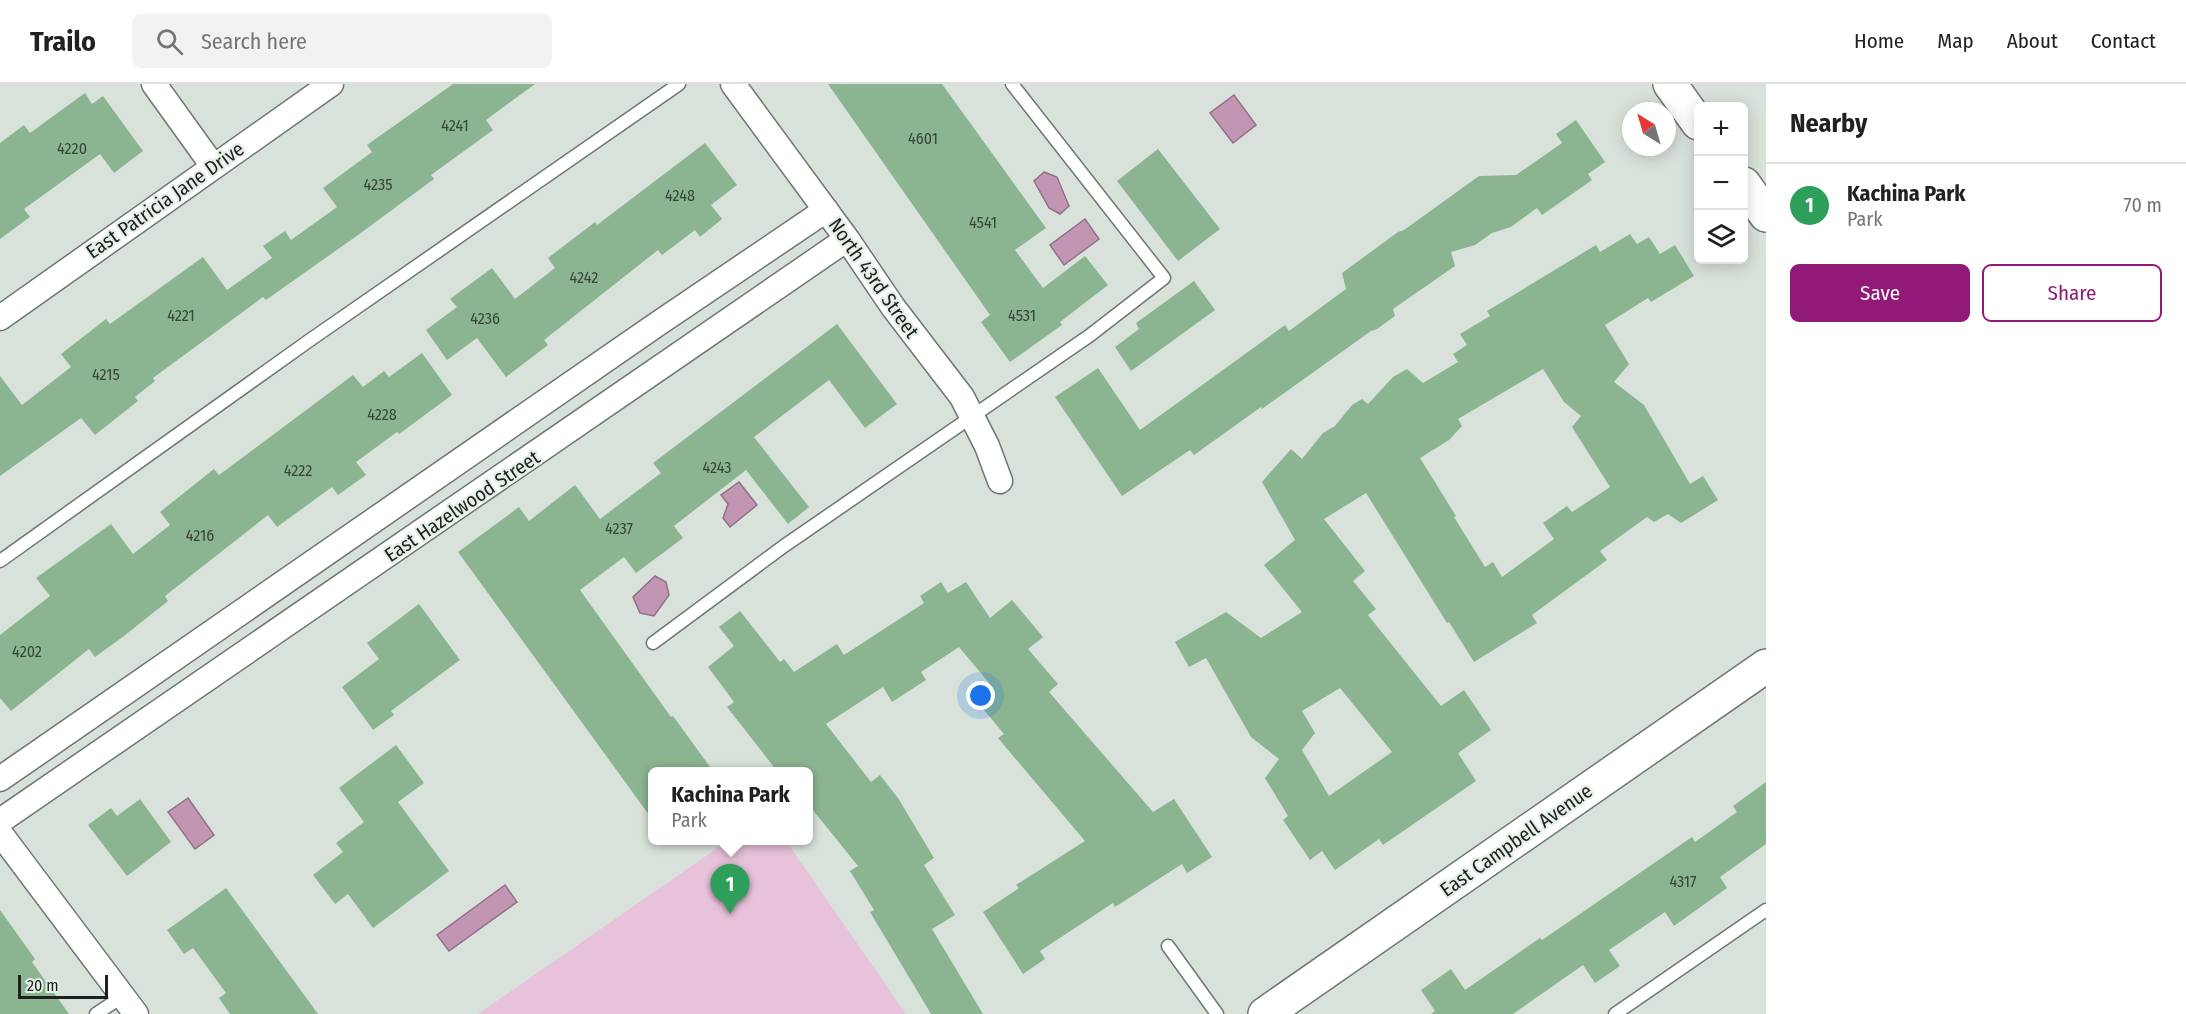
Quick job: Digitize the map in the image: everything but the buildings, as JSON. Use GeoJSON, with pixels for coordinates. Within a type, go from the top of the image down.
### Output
{"type":"FeatureCollection","features":[{"type":"Feature","properties":{"kind":"street"},"geometry":{"type":"LineString","coordinates":[[154,84],[213,166]]}},
{"type":"Feature","properties":{"kind":"street","name":"East Patricia Jane Drive"},"geometry":{"type":"LineString","coordinates":[[0,318],[331,84]]}},
{"type":"Feature","properties":{"kind":"street","name":"North 43rd Street"},"geometry":{"type":"LineString","coordinates":[[733,84],[847,239],[893,307],[962,397],[987,446],[1000,481]]}},
{"type":"Feature","properties":{"kind":"street"},"geometry":{"type":"LineString","coordinates":[[1670,84],[1694,117]]}},
{"type":"Feature","properties":{"kind":"street"},"geometry":{"type":"LineString","coordinates":[[1748,191],[1766,215]]}},
{"type":"Feature","properties":{"kind":"street","name":"East Hazelwood Street"},"geometry":{"type":"LineString","coordinates":[[0,779],[826,210]]}},
{"type":"Feature","properties":{"kind":"street","name":"East Hazelwood Street"},"geometry":{"type":"LineString","coordinates":[[0,821],[847,239]]}},
{"type":"Feature","properties":{"kind":"street"},"geometry":{"type":"LineString","coordinates":[[656,325],[678,357]]}},
{"type":"Feature","properties":{"kind":"street"},"geometry":{"type":"LineString","coordinates":[[225,625],[245,654]]}},
{"type":"Feature","properties":{"kind":"street","name":"East Campbell Avenue"},"geometry":{"type":"LineString","coordinates":[[1265,1014],[1766,666]]}},
{"type":"Feature","properties":{"kind":"street"},"geometry":{"type":"LineString","coordinates":[[0,833],[129,1005]]}},
{"type":"Feature","properties":{"kind":"lane"},"geometry":{"type":"LineString","coordinates":[[0,561],[319,334],[679,84]]}},
{"type":"Feature","properties":{"kind":"lane"},"geometry":{"type":"LineString","coordinates":[[653,643],[784,546],[1089,336],[1164,278],[1012,84]]}},
{"type":"Feature","properties":{"kind":"lane"},"geometry":{"type":"LineString","coordinates":[[1615,1014],[1766,910]]}},
{"type":"Feature","properties":{"kind":"lane"},"geometry":{"type":"LineString","coordinates":[[1168,946],[1217,1014]]}},
{"type":"Feature","properties":{"kind":"lane"},"geometry":{"type":"LineString","coordinates":[[96,1014],[129,1005]]}},
{"type":"Feature","properties":{"kind":"shaded area"},"geometry":{"type":"Polygon","coordinates":[[[1234,95],[1256,125],[1233,143],[1210,113],[1234,95]]]}},
{"type":"Feature","properties":{"kind":"shaded area"},"geometry":{"type":"Polygon","coordinates":[[[1044,172],[1057,177],[1069,206],[1060,214],[1049,208],[1034,181],[1044,172]]]}},
{"type":"Feature","properties":{"kind":"shaded area"},"geometry":{"type":"Polygon","coordinates":[[[1085,219],[1099,239],[1064,265],[1050,245],[1085,219]]]}},
{"type":"Feature","properties":{"kind":"shaded area"},"geometry":{"type":"Polygon","coordinates":[[[739,482],[757,505],[730,527],[723,518],[728,504],[721,495],[739,482]]]}},
{"type":"Feature","properties":{"kind":"shaded area"},"geometry":{"type":"Polygon","coordinates":[[[655,576],[666,582],[669,595],[654,616],[640,613],[633,597],[655,576]]]}},
{"type":"Feature","properties":{"kind":"shaded area"},"geometry":{"type":"Polygon","coordinates":[[[188,798],[214,835],[195,849],[168,812],[188,798]]]}},
{"type":"Feature","properties":{"kind":"shaded area"},"geometry":{"type":"Polygon","coordinates":[[[722,845],[789,845],[906,1014],[478,1014],[722,845]]]}},
{"type":"Feature","properties":{"kind":"shaded area"},"geometry":{"type":"Polygon","coordinates":[[[505,885],[517,902],[449,951],[437,935],[505,885]]]}},
{"type":"Feature","properties":{"kind":"place","name":"Kachina Park"},"geometry":{"type":"Point","coordinates":[730,914]}}]}
